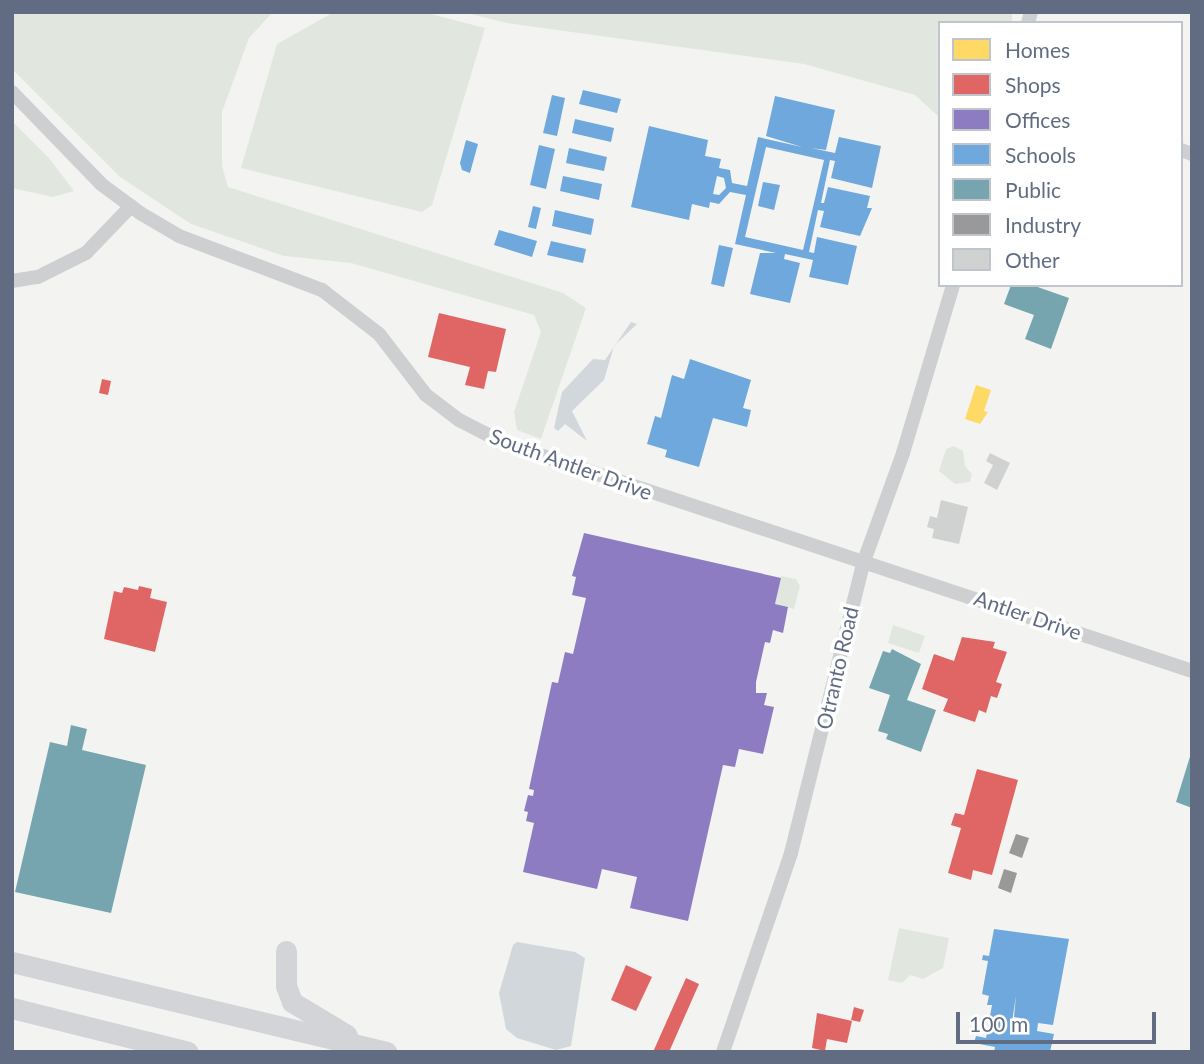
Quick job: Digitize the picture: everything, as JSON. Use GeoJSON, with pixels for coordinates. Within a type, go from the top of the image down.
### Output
{"type":"FeatureCollection","features":[{"type":"Feature","properties":{"kind":"highway"},"geometry":{"type":"LineString","coordinates":[[286,951],[286,986],[292,1002],[378,1050]]}},
{"type":"Feature","properties":{"kind":"highway"},"geometry":{"type":"LineString","coordinates":[[12,962],[378,1050]]}},
{"type":"Feature","properties":{"kind":"highway"},"geometry":{"type":"LineString","coordinates":[[12,1008],[188,1052]]}},
{"type":"Feature","properties":{"kind":"street","name":"South Antler Drive"},"geometry":{"type":"LineString","coordinates":[[12,92],[101,184],[131,206],[179,236],[322,290],[379,334],[426,395],[459,421],[504,443],[584,473],[864,561]]}},
{"type":"Feature","properties":{"kind":"street"},"geometry":{"type":"LineString","coordinates":[[12,281],[38,277],[86,253],[131,206]]}},
{"type":"Feature","properties":{"kind":"street","name":"Otranto Road"},"geometry":{"type":"LineString","coordinates":[[723,1052],[792,849],[864,561],[903,453],[952,287]]}},
{"type":"Feature","properties":{"kind":"street","name":"Antler Drive"},"geometry":{"type":"LineString","coordinates":[[864,561],[1192,671]]}},
{"type":"Feature","properties":{"kind":"shaded area"},"geometry":{"type":"Polygon","coordinates":[[[12,12],[273,12],[249,38],[222,112],[222,166],[228,187],[563,293],[586,308],[541,439],[517,430],[514,412],[541,332],[534,315],[351,263],[284,256],[191,224],[120,177],[12,69],[12,12]]]}},
{"type":"Feature","properties":{"kind":"shaded area"},"geometry":{"type":"Polygon","coordinates":[[[334,12],[423,12],[485,28],[432,205],[422,212],[241,168],[277,44],[334,12]]]}},
{"type":"Feature","properties":{"kind":"shaded area"},"geometry":{"type":"Polygon","coordinates":[[[462,12],[1012,12],[1012,21],[938,21],[938,116],[915,95],[804,64],[507,23],[462,12]]]}},
{"type":"Feature","properties":{"kind":"shaded area"},"geometry":{"type":"Polygon","coordinates":[[[12,121],[49,158],[74,191],[53,197],[12,188],[12,121]]]}},
{"type":"Feature","properties":{"kind":"shaded area"},"geometry":{"type":"Polygon","coordinates":[[[631,322],[637,324],[616,344],[631,322]]]}},
{"type":"Feature","properties":{"kind":"shaded area"},"geometry":{"type":"Polygon","coordinates":[[[614,347],[604,380],[572,411],[587,441],[565,424],[558,431],[554,428],[562,392],[593,359],[605,360],[614,347]]]}},
{"type":"Feature","properties":{"kind":"shaded area"},"geometry":{"type":"Polygon","coordinates":[[[954,446],[963,451],[965,466],[972,474],[970,482],[955,484],[939,471],[946,449],[954,446]]]}},
{"type":"Feature","properties":{"kind":"shaded area"},"geometry":{"type":"Polygon","coordinates":[[[781,576],[796,579],[800,586],[794,609],[775,604],[781,576]]]}},
{"type":"Feature","properties":{"kind":"shaded area"},"geometry":{"type":"Polygon","coordinates":[[[893,625],[925,636],[919,653],[888,643],[893,625]]]}},
{"type":"Feature","properties":{"kind":"shaded area"},"geometry":{"type":"Polygon","coordinates":[[[899,928],[949,938],[943,968],[923,979],[910,975],[902,983],[888,980],[899,928]]]}},
{"type":"Feature","properties":{"kind":"shaded area"},"geometry":{"type":"Polygon","coordinates":[[[517,942],[575,952],[585,958],[571,1046],[556,1050],[517,1038],[506,1029],[499,993],[513,945],[517,942]]]}},
{"type":"Feature","properties":{"kind":"building: Homes"},"geometry":{"type":"Polygon","coordinates":[[[976,385],[991,390],[984,411],[988,412],[980,424],[965,419],[976,385]]]}},
{"type":"Feature","properties":{"kind":"building: Shops"},"geometry":{"type":"Polygon","coordinates":[[[439,313],[506,329],[496,372],[488,371],[484,389],[465,385],[470,367],[428,357],[439,313]]]}},
{"type":"Feature","properties":{"kind":"building: Shops"},"geometry":{"type":"Polygon","coordinates":[[[102,379],[111,381],[108,395],[99,393],[102,379]]]}},
{"type":"Feature","properties":{"kind":"building: Shops"},"geometry":{"type":"Polygon","coordinates":[[[139,586],[152,589],[150,598],[167,602],[155,652],[104,639],[114,591],[122,593],[124,587],[138,590],[139,586]]]}},
{"type":"Feature","properties":{"kind":"building: Shops"},"geometry":{"type":"Polygon","coordinates":[[[962,637],[995,642],[993,648],[1007,652],[996,682],[1002,684],[997,698],[991,696],[986,713],[979,710],[975,722],[943,711],[948,699],[922,689],[934,654],[954,661],[962,637]]]}},
{"type":"Feature","properties":{"kind":"building: Shops"},"geometry":{"type":"Polygon","coordinates":[[[977,769],[1018,780],[992,875],[973,870],[971,880],[948,873],[961,828],[951,825],[955,813],[964,815],[977,769]]]}},
{"type":"Feature","properties":{"kind":"building: Shops"},"geometry":{"type":"Polygon","coordinates":[[[626,965],[652,977],[636,1011],[611,1000],[626,965]]]}},
{"type":"Feature","properties":{"kind":"building: Shops"},"geometry":{"type":"Polygon","coordinates":[[[686,978],[699,984],[669,1052],[653,1052],[686,978]]]}},
{"type":"Feature","properties":{"kind":"building: Shops"},"geometry":{"type":"Polygon","coordinates":[[[854,1007],[864,1010],[860,1022],[851,1020],[854,1007]]]}},
{"type":"Feature","properties":{"kind":"building: Shops"},"geometry":{"type":"Polygon","coordinates":[[[817,1013],[852,1021],[847,1043],[827,1039],[825,1051],[812,1048],[817,1013]]]}},
{"type":"Feature","properties":{"kind":"building: Offices"},"geometry":{"type":"Polygon","coordinates":[[[584,533],[781,578],[775,604],[788,607],[783,633],[773,630],[770,643],[765,642],[756,682],[756,693],[767,693],[764,705],[774,707],[763,754],[739,749],[735,767],[723,765],[688,921],[630,908],[637,877],[602,869],[597,889],[523,872],[534,823],[526,821],[528,812],[524,811],[528,795],[533,796],[534,790],[529,789],[552,682],[558,683],[565,652],[573,654],[586,598],[572,595],[576,577],[572,576],[584,533]]]}},
{"type":"Feature","properties":{"kind":"building: Schools"},"geometry":{"type":"Polygon","coordinates":[[[583,90],[621,99],[617,113],[579,104],[583,90]]]}},
{"type":"Feature","properties":{"kind":"building: Schools"},"geometry":{"type":"Polygon","coordinates":[[[552,95],[565,98],[557,136],[543,133],[552,95]]]}},
{"type":"Feature","properties":{"kind":"building: Schools"},"geometry":{"type":"Polygon","coordinates":[[[775,96],[835,110],[826,150],[811,148],[835,153],[839,137],[881,146],[872,188],[831,178],[835,161],[830,160],[821,203],[824,203],[828,187],[870,196],[867,208],[872,208],[860,236],[820,227],[824,211],[818,210],[809,252],[814,253],[817,237],[857,246],[848,285],[809,277],[813,260],[785,254],[784,259],[800,263],[790,303],[750,294],[760,253],[776,253],[735,244],[746,195],[730,192],[719,204],[710,202],[709,208],[692,204],[689,220],[631,207],[649,126],[708,140],[705,156],[721,159],[719,168],[730,170],[732,183],[747,186],[758,137],[802,147],[766,136],[775,96]],[[766,147],[745,237],[803,250],[824,160],[766,147]],[[717,176],[713,194],[719,195],[726,188],[724,178],[717,176]]]}},
{"type":"Feature","properties":{"kind":"building: Schools"},"geometry":{"type":"Polygon","coordinates":[[[575,119],[614,128],[611,142],[572,133],[575,119]]]}},
{"type":"Feature","properties":{"kind":"building: Schools"},"geometry":{"type":"Polygon","coordinates":[[[466,140],[478,144],[470,173],[462,170],[460,163],[466,140]]]}},
{"type":"Feature","properties":{"kind":"building: Schools"},"geometry":{"type":"Polygon","coordinates":[[[539,145],[555,149],[546,189],[530,185],[539,145]]]}},
{"type":"Feature","properties":{"kind":"building: Schools"},"geometry":{"type":"Polygon","coordinates":[[[569,148],[607,157],[604,171],[566,163],[569,148]]]}},
{"type":"Feature","properties":{"kind":"building: Schools"},"geometry":{"type":"Polygon","coordinates":[[[563,176],[602,184],[599,200],[560,191],[563,176]]]}},
{"type":"Feature","properties":{"kind":"building: Schools"},"geometry":{"type":"Polygon","coordinates":[[[763,182],[780,185],[774,210],[758,206],[763,182]]]}},
{"type":"Feature","properties":{"kind":"building: Schools"},"geometry":{"type":"Polygon","coordinates":[[[533,206],[541,208],[536,229],[528,227],[533,206]]]}},
{"type":"Feature","properties":{"kind":"building: Schools"},"geometry":{"type":"Polygon","coordinates":[[[555,210],[594,219],[591,235],[552,226],[555,210]]]}},
{"type":"Feature","properties":{"kind":"building: Schools"},"geometry":{"type":"Polygon","coordinates":[[[499,230],[537,241],[532,257],[494,245],[499,230]]]}},
{"type":"Feature","properties":{"kind":"building: Schools"},"geometry":{"type":"Polygon","coordinates":[[[551,241],[586,249],[583,263],[547,255],[551,241]]]}},
{"type":"Feature","properties":{"kind":"building: Schools"},"geometry":{"type":"Polygon","coordinates":[[[719,245],[733,248],[724,287],[711,284],[719,245]]]}},
{"type":"Feature","properties":{"kind":"building: Schools"},"geometry":{"type":"Polygon","coordinates":[[[690,359],[751,380],[743,408],[751,410],[747,427],[713,418],[699,467],[665,457],[667,450],[647,444],[655,416],[661,418],[672,375],[684,379],[690,359]]]}},
{"type":"Feature","properties":{"kind":"building: Schools"},"geometry":{"type":"Polygon","coordinates":[[[994,929],[1069,939],[1053,1025],[1038,1023],[1037,1031],[1054,1034],[1050,1052],[994,1052],[995,1047],[974,1043],[976,1036],[986,1038],[992,1005],[987,1005],[989,996],[982,994],[988,961],[982,960],[983,955],[989,956],[994,929]],[[1016,996],[1011,1028],[1023,1030],[1025,1019],[1014,1017],[1016,996]]]}},
{"type":"Feature","properties":{"kind":"building: Public"},"geometry":{"type":"Polygon","coordinates":[[[1010,287],[1038,287],[1069,298],[1051,349],[1025,339],[1034,315],[1004,304],[1010,287]]]}},
{"type":"Feature","properties":{"kind":"building: Public"},"geometry":{"type":"Polygon","coordinates":[[[892,649],[921,664],[907,700],[936,710],[921,752],[886,739],[888,734],[878,731],[890,695],[869,688],[883,651],[890,653],[892,649]]]}},
{"type":"Feature","properties":{"kind":"building: Public"},"geometry":{"type":"Polygon","coordinates":[[[71,725],[87,729],[82,750],[146,765],[111,913],[15,892],[50,742],[67,746],[71,725]]]}},
{"type":"Feature","properties":{"kind":"building: Public"},"geometry":{"type":"Polygon","coordinates":[[[1192,750],[1192,808],[1176,802],[1192,750]]]}},
{"type":"Feature","properties":{"kind":"building: Industry"},"geometry":{"type":"Polygon","coordinates":[[[1016,834],[1029,838],[1022,858],[1009,853],[1016,834]]]}},
{"type":"Feature","properties":{"kind":"building: Industry"},"geometry":{"type":"Polygon","coordinates":[[[1004,869],[1017,873],[1011,893],[998,888],[1004,869]]]}},
{"type":"Feature","properties":{"kind":"building: Other"},"geometry":{"type":"Polygon","coordinates":[[[990,453],[1010,463],[997,490],[984,483],[993,465],[986,461],[990,453]]]}},
{"type":"Feature","properties":{"kind":"building: Other"},"geometry":{"type":"Polygon","coordinates":[[[941,500],[968,507],[959,544],[932,538],[934,529],[927,527],[930,516],[937,518],[941,500]]]}}]}
